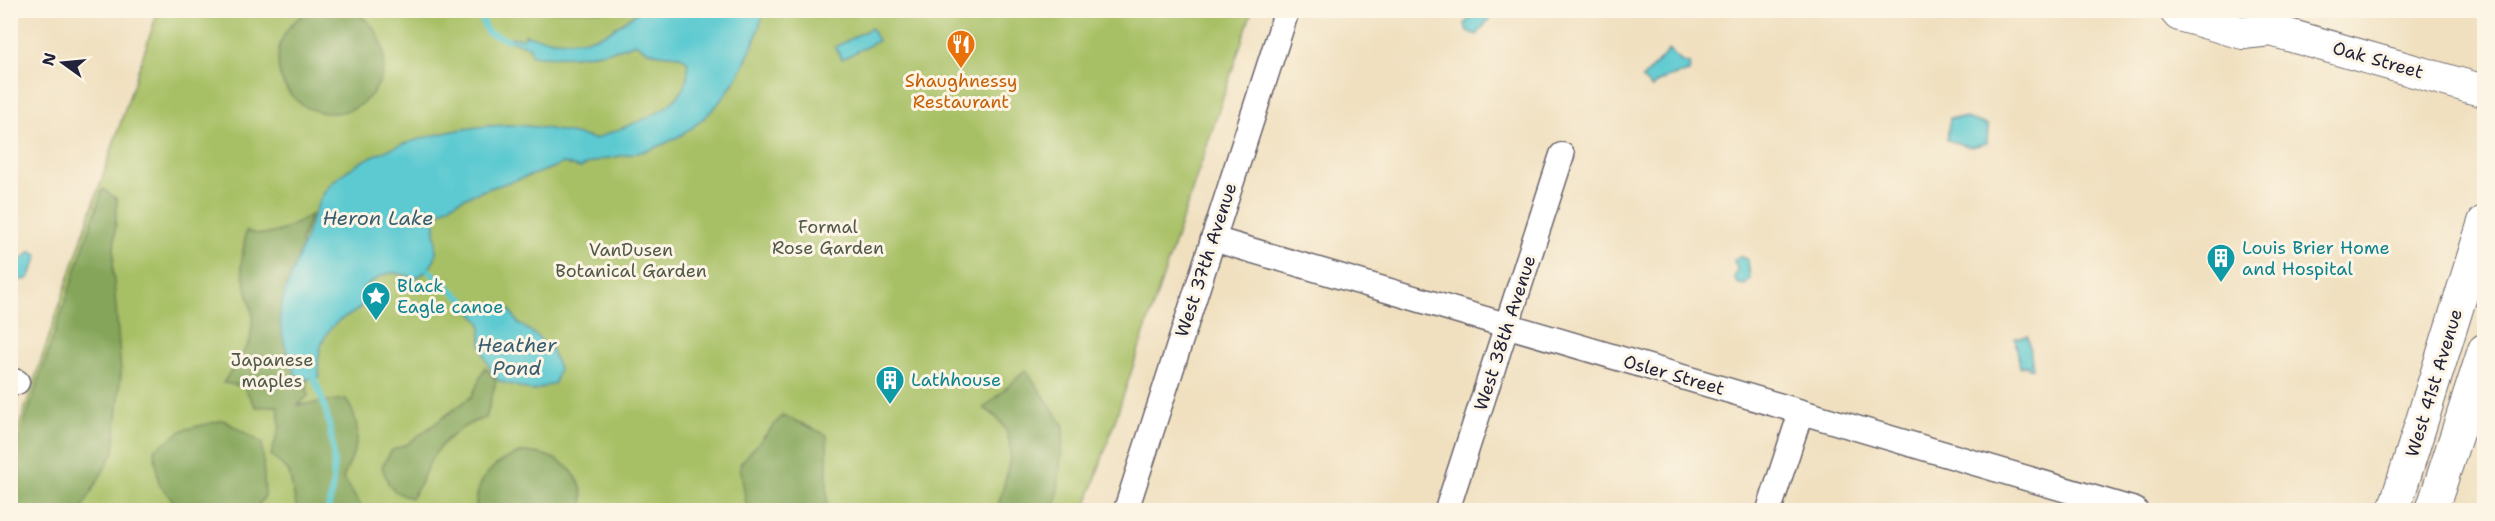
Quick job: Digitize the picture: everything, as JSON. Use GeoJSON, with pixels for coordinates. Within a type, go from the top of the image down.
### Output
{"type":"FeatureCollection","features":[{"type":"Feature","properties":{"kind":"main road","name":"Oak Street"},"geometry":{"type":"LineString","coordinates":[[2175,10],[2179,15],[2243,33],[2260,20],[2484,91]]}},
{"type":"Feature","properties":{"kind":"main road","name":"West 41st Avenue"},"geometry":{"type":"LineString","coordinates":[[2394,510],[2484,222]]}},
{"type":"Feature","properties":{"kind":"main road","name":"West 41st Avenue"},"geometry":{"type":"LineString","coordinates":[[2432,510],[2484,351]]}},
{"type":"Feature","properties":{"kind":"street","name":"West 37th Avenue"},"geometry":{"type":"LineString","coordinates":[[1126,510],[1287,10]]}},
{"type":"Feature","properties":{"kind":"street","name":"West 38th Avenue"},"geometry":{"type":"LineString","coordinates":[[1447,510],[1562,155]]}},
{"type":"Feature","properties":{"kind":"street","name":"Osler Street"},"geometry":{"type":"LineString","coordinates":[[1213,239],[1801,412],[2087,504],[2135,510]]}},
{"type":"Feature","properties":{"kind":"street"},"geometry":{"type":"LineString","coordinates":[[1769,510],[1801,412]]}},
{"type":"Feature","properties":{"kind":"green space"},"geometry":{"type":"Polygon","coordinates":[[[331,7],[351,11],[368,23],[380,40],[384,60],[380,80],[368,97],[351,109],[331,113],[311,109],[294,97],[282,80],[278,60],[282,40],[294,23],[311,11],[331,7]]]}},
{"type":"Feature","properties":{"kind":"green space","name":"VanDusen Botanical Garden"},"geometry":{"type":"Polygon","coordinates":[[[158,11],[1252,11],[1085,510],[11,510],[11,450],[158,11]]]}},
{"type":"Feature","properties":{"kind":"green space"},"geometry":{"type":"Polygon","coordinates":[[[103,189],[117,199],[113,269],[121,372],[114,452],[81,510],[11,510],[11,463],[103,189]]]}},
{"type":"Feature","properties":{"kind":"green space","name":"Japanese maples"},"geometry":{"type":"Polygon","coordinates":[[[311,215],[300,243],[308,256],[305,360],[308,396],[298,405],[346,399],[356,420],[357,438],[343,478],[361,506],[360,510],[297,510],[289,472],[271,455],[280,426],[278,406],[256,407],[243,386],[223,383],[250,342],[253,316],[241,266],[246,231],[272,233],[311,215]]]}},
{"type":"Feature","properties":{"kind":"green space"},"geometry":{"type":"Polygon","coordinates":[[[485,367],[496,381],[486,418],[462,428],[441,446],[411,498],[394,490],[388,483],[382,466],[392,450],[406,445],[472,396],[485,367]]]}},
{"type":"Feature","properties":{"kind":"green space"},"geometry":{"type":"Polygon","coordinates":[[[1026,370],[1064,426],[1057,499],[1053,510],[997,510],[1008,467],[1009,441],[1005,429],[997,418],[984,408],[1026,370]]]}},
{"type":"Feature","properties":{"kind":"green space"},"geometry":{"type":"Polygon","coordinates":[[[783,415],[827,435],[827,510],[747,510],[740,464],[783,415]]]}},
{"type":"Feature","properties":{"kind":"green space"},"geometry":{"type":"Polygon","coordinates":[[[223,420],[262,443],[265,496],[255,510],[181,510],[159,484],[154,450],[183,430],[223,420]]]}},
{"type":"Feature","properties":{"kind":"green space"},"geometry":{"type":"Polygon","coordinates":[[[523,452],[547,456],[567,467],[575,475],[580,485],[583,510],[476,510],[479,489],[488,472],[503,460],[523,452]]]}},
{"type":"Feature","properties":{"kind":"water","name":"Heron Lake"},"geometry":{"type":"Polygon","coordinates":[[[639,11],[764,11],[747,58],[736,80],[706,116],[687,131],[666,143],[641,152],[602,159],[580,168],[563,163],[531,176],[481,191],[449,206],[435,216],[435,259],[425,272],[416,278],[392,273],[382,275],[363,288],[361,306],[337,322],[323,341],[318,362],[320,377],[308,379],[296,375],[281,324],[282,302],[313,217],[330,185],[346,171],[367,159],[389,149],[439,134],[488,126],[519,125],[552,129],[595,139],[657,113],[681,92],[687,78],[687,61],[680,56],[659,54],[635,43],[599,53],[570,56],[531,55],[530,47],[508,40],[512,37],[522,39],[525,35],[556,40],[589,39],[608,32],[639,11]]]}},
{"type":"Feature","properties":{"kind":"water"},"geometry":{"type":"Polygon","coordinates":[[[1475,11],[1495,11],[1477,35],[1467,31],[1465,24],[1475,11]]]}},
{"type":"Feature","properties":{"kind":"water"},"geometry":{"type":"Polygon","coordinates":[[[871,28],[878,41],[842,59],[835,47],[871,28]]]}},
{"type":"Feature","properties":{"kind":"water"},"geometry":{"type":"Polygon","coordinates":[[[1669,50],[1682,62],[1690,64],[1689,72],[1664,79],[1652,88],[1642,79],[1669,50]]]}},
{"type":"Feature","properties":{"kind":"water"},"geometry":{"type":"Polygon","coordinates":[[[1950,118],[1965,118],[1988,125],[1987,143],[1971,147],[1947,140],[1950,118]]]}},
{"type":"Feature","properties":{"kind":"water"},"geometry":{"type":"Polygon","coordinates":[[[29,252],[38,256],[29,278],[24,280],[11,278],[11,261],[23,259],[29,252]]]}},
{"type":"Feature","properties":{"kind":"water"},"geometry":{"type":"Polygon","coordinates":[[[1739,256],[1748,260],[1750,279],[1745,285],[1739,284],[1734,278],[1737,269],[1734,261],[1739,256]]]}},
{"type":"Feature","properties":{"kind":"water","name":"Heather Pond"},"geometry":{"type":"Polygon","coordinates":[[[490,306],[510,310],[518,323],[551,349],[559,368],[555,383],[533,391],[499,381],[485,358],[481,343],[481,324],[471,311],[472,307],[490,306]]]}},
{"type":"Feature","properties":{"kind":"water"},"geometry":{"type":"Polygon","coordinates":[[[2028,336],[2033,368],[2029,368],[2028,365],[2020,367],[2015,338],[2028,336]]]}},
{"type":"Feature","properties":{"kind":"waterway"},"geometry":{"type":"LineString","coordinates":[[485,10],[483,23],[487,32],[508,40]]}},
{"type":"Feature","properties":{"kind":"waterway"},"geometry":{"type":"LineString","coordinates":[[429,271],[472,307]]}},
{"type":"Feature","properties":{"kind":"waterway"},"geometry":{"type":"LineString","coordinates":[[314,378],[330,426],[334,460],[332,493],[328,510]]}},
{"type":"Feature","properties":{"kind":"place","name":"Shaughnessy Restaurant"},"geometry":{"type":"Point","coordinates":[961,70]}},
{"type":"Feature","properties":{"kind":"place","name":"Louis Brier Home and Hospital"},"geometry":{"type":"Point","coordinates":[2221,284]}},
{"type":"Feature","properties":{"kind":"place","name":"Black Eagle canoe"},"geometry":{"type":"Point","coordinates":[376,322]}},
{"type":"Feature","properties":{"kind":"place","name":"Lathhouse"},"geometry":{"type":"Point","coordinates":[890,406]}},
{"type":"Feature","properties":{"kind":"park label","name":"Formal Rose Garden"},"geometry":{"type":"Point","coordinates":[828,237]}}]}
